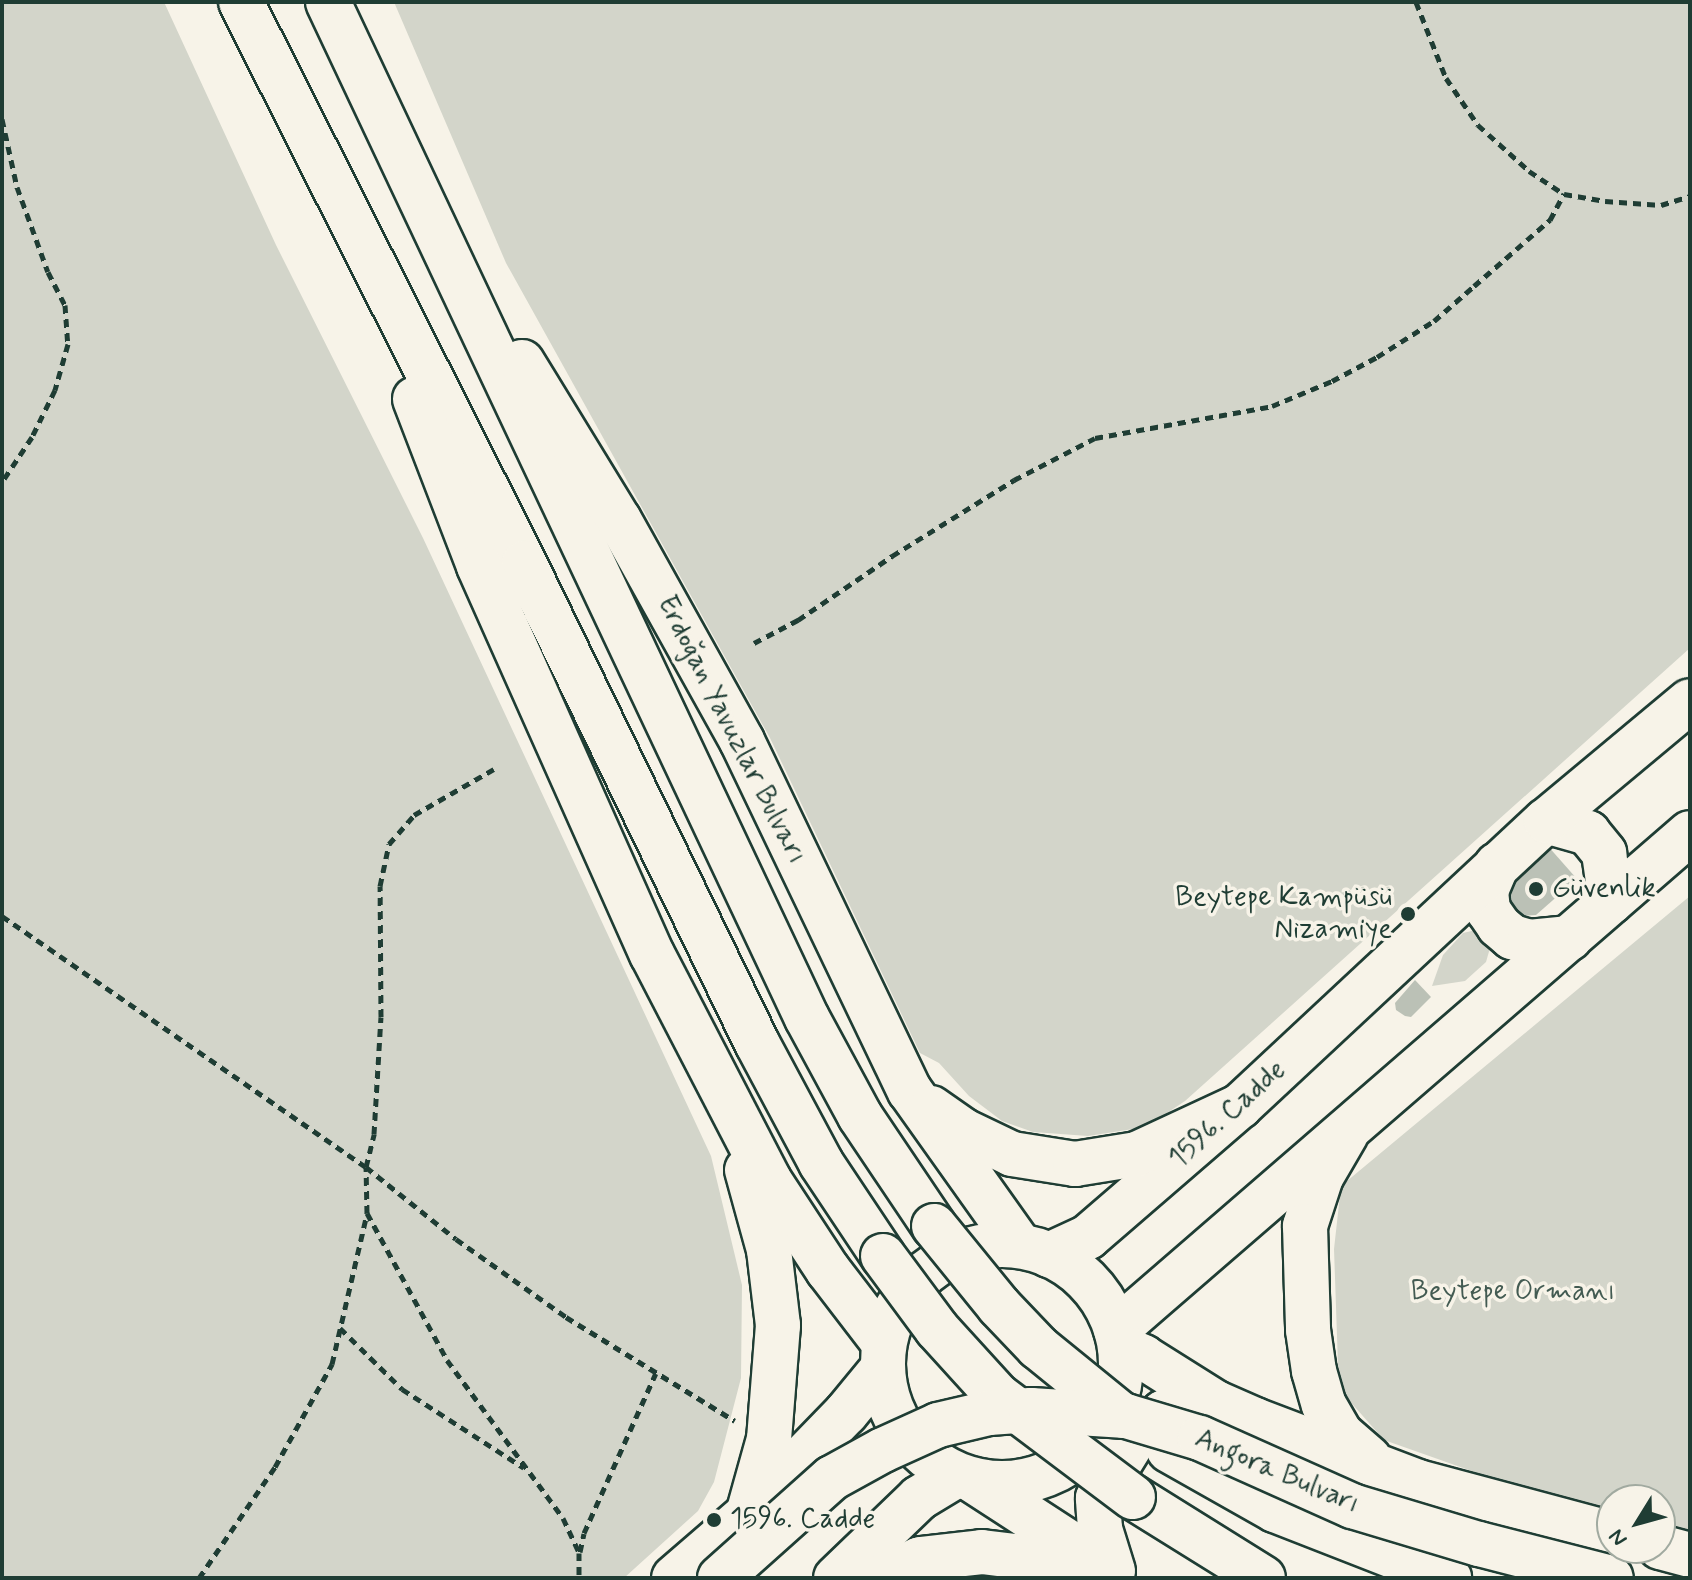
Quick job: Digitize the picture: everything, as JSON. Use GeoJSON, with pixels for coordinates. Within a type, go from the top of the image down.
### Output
{"type":"FeatureCollection","features":[{"type":"Feature","properties":{"kind":"main road"},"geometry":{"type":"LineString","coordinates":[[230,2],[249,20],[524,563],[757,1043],[821,1163],[883,1256],[937,1329],[997,1395],[1133,1497],[1263,1578]]}},
{"type":"Feature","properties":{"kind":"main road","name":"Erdoğan Yavuzlar Bulvarı"},"geometry":{"type":"LineString","coordinates":[[328,3],[807,1018],[860,1116],[934,1226],[999,1306],[1038,1347],[1169,1450]]}},
{"type":"Feature","properties":{"kind":"main road","name":"Erdoğan Yavuzlar Bulvarı"},"geometry":{"type":"LineString","coordinates":[[430,219],[549,404],[679,624],[781,820],[910,1091],[1035,1251]]}},
{"type":"Feature","properties":{"kind":"main road"},"geometry":{"type":"LineString","coordinates":[[377,275],[437,462],[601,845],[728,1102],[799,1228],[883,1356],[888,1400],[902,1430],[923,1454],[965,1478],[1109,1576]]}},
{"type":"Feature","properties":{"kind":"main road","name":"1596. Cadde"},"geometry":{"type":"LineString","coordinates":[[674,1578],[748,1514],[846,1413],[883,1356],[904,1296],[927,1271],[955,1254],[976,1249],[1035,1251],[1088,1237],[1240,1106],[1546,821],[1690,701]]}},
{"type":"Feature","properties":{"kind":"main road"},"geometry":{"type":"LineString","coordinates":[[1546,821],[1588,833],[1604,853],[1611,902]]}},
{"type":"Feature","properties":{"kind":"main road"},"geometry":{"type":"LineString","coordinates":[[1118,1339],[1346,1134],[1690,833]]}},
{"type":"Feature","properties":{"kind":"main road"},"geometry":{"type":"LineString","coordinates":[[1497,865],[1486,891],[1488,910],[1499,926],[1512,937],[1529,942],[1570,938]]}},
{"type":"Feature","properties":{"kind":"main road"},"geometry":{"type":"LineString","coordinates":[[910,1091],[940,1116],[984,1142],[1034,1160],[1075,1164],[1137,1154],[1240,1106]]}},
{"type":"Feature","properties":{"kind":"main road"},"geometry":{"type":"LineString","coordinates":[[728,1102],[759,1213],[774,1282],[778,1325],[769,1439],[748,1514]]}},
{"type":"Feature","properties":{"kind":"main road"},"geometry":{"type":"LineString","coordinates":[[1346,1134],[1321,1177],[1305,1226],[1308,1330],[1314,1371],[1324,1405],[1341,1434],[1373,1462]]}},
{"type":"Feature","properties":{"kind":"main road"},"geometry":{"type":"LineString","coordinates":[[836,1578],[919,1498],[965,1478],[1005,1484],[1038,1479],[1068,1464],[1092,1443],[1110,1415],[1120,1383],[1118,1339],[1106,1306],[1091,1285],[1035,1251]]}},
{"type":"Feature","properties":{"kind":"main road","name":"Angora Bulvarı"},"geometry":{"type":"LineString","coordinates":[[1118,1339],[1216,1403],[1418,1482],[1596,1530]]}},
{"type":"Feature","properties":{"kind":"main road"},"geometry":{"type":"LineString","coordinates":[[1109,1576],[1098,1498],[1118,1461],[1135,1438],[1163,1413],[1181,1403],[1216,1403]]}},
{"type":"Feature","properties":{"kind":"main road","name":"Angora Bulvarı"},"geometry":{"type":"LineString","coordinates":[[720,1578],[832,1478],[938,1425],[989,1413],[1031,1410],[1126,1416],[1200,1438],[1352,1506],[1479,1544],[1611,1578]]}},
{"type":"Feature","properties":{"kind":"main road","name":"Angora Bulvarı"},"geometry":{"type":"LineString","coordinates":[[1169,1450],[1275,1510],[1449,1578]]}},
{"type":"Feature","properties":{"kind":"main road"},"geometry":{"type":"LineString","coordinates":[[880,1578],[920,1559],[982,1552],[1030,1558],[1109,1576]]}},
{"type":"Feature","properties":{"kind":"path"},"geometry":{"type":"LineString","coordinates":[[1416,2],[1446,78],[1478,125],[1529,171],[1564,194],[1661,205],[1690,196]]}},
{"type":"Feature","properties":{"kind":"path"},"geometry":{"type":"LineString","coordinates":[[2,119],[17,187],[48,272],[65,305],[68,344],[55,390],[32,437],[2,482]]}},
{"type":"Feature","properties":{"kind":"path"},"geometry":{"type":"LineString","coordinates":[[754,643],[798,620],[892,556],[1014,480],[1095,438],[1272,406],[1332,381],[1377,357],[1434,321],[1550,220],[1564,194]]}},
{"type":"Feature","properties":{"kind":"path"},"geometry":{"type":"LineString","coordinates":[[199,1578],[275,1467],[332,1364],[367,1213],[366,1167],[374,1134],[381,1017],[380,886],[389,844],[414,815],[494,769]]}},
{"type":"Feature","properties":{"kind":"path"},"geometry":{"type":"LineString","coordinates":[[2,916],[366,1167],[456,1239],[566,1317],[769,1439]]}},
{"type":"Feature","properties":{"kind":"path"},"geometry":{"type":"LineString","coordinates":[[367,1213],[447,1360],[563,1518],[579,1553]]}},
{"type":"Feature","properties":{"kind":"path"},"geometry":{"type":"LineString","coordinates":[[340,1328],[402,1389],[528,1471]]}},
{"type":"Feature","properties":{"kind":"path"},"geometry":{"type":"LineString","coordinates":[[579,1578],[579,1553],[588,1523],[629,1440],[656,1373]]}},
{"type":"Feature","properties":{"kind":"green space"},"geometry":{"type":"Polygon","coordinates":[[[2,2],[164,2],[276,245],[423,538],[711,1156],[742,1285],[741,1378],[714,1482],[698,1511],[624,1578],[2,1578],[2,2]]]}},
{"type":"Feature","properties":{"kind":"green space"},"geometry":{"type":"Polygon","coordinates":[[[394,2],[1690,2],[1690,648],[1185,1101],[1146,1127],[1088,1136],[1033,1132],[1002,1121],[969,1096],[939,1063],[920,1053],[770,738],[506,263],[394,2]]]}},
{"type":"Feature","properties":{"kind":"green space","name":"Beytepe Ormanı"},"geometry":{"type":"Polygon","coordinates":[[[1690,896],[1690,1532],[1676,1528],[1676,1484],[1596,1484],[1596,1507],[1483,1475],[1384,1440],[1347,1398],[1338,1365],[1334,1249],[1341,1186],[1690,896]]]}},
{"type":"Feature","properties":{"kind":"green space"},"geometry":{"type":"Polygon","coordinates":[[[1476,930],[1490,948],[1486,962],[1465,981],[1432,986],[1443,955],[1463,933],[1476,930]]]}},
{"type":"Feature","properties":{"kind":"building","name":"Güvenlik"},"geometry":{"type":"Polygon","coordinates":[[[1547,845],[1577,879],[1536,915],[1522,916],[1506,899],[1508,880],[1547,845]]]}},
{"type":"Feature","properties":{"kind":"building"},"geometry":{"type":"Polygon","coordinates":[[[1415,980],[1431,997],[1411,1017],[1405,1016],[1396,1010],[1395,1003],[1415,980]]]}},
{"type":"Feature","properties":{"kind":"place","name":"Güvenlik"},"geometry":{"type":"Point","coordinates":[1536,889]}},
{"type":"Feature","properties":{"kind":"place","name":"Beytepe Kampüsü Nizamiye"},"geometry":{"type":"Point","coordinates":[1408,914]}},
{"type":"Feature","properties":{"kind":"place","name":"1596. Cadde"},"geometry":{"type":"Point","coordinates":[714,1520]}}]}
